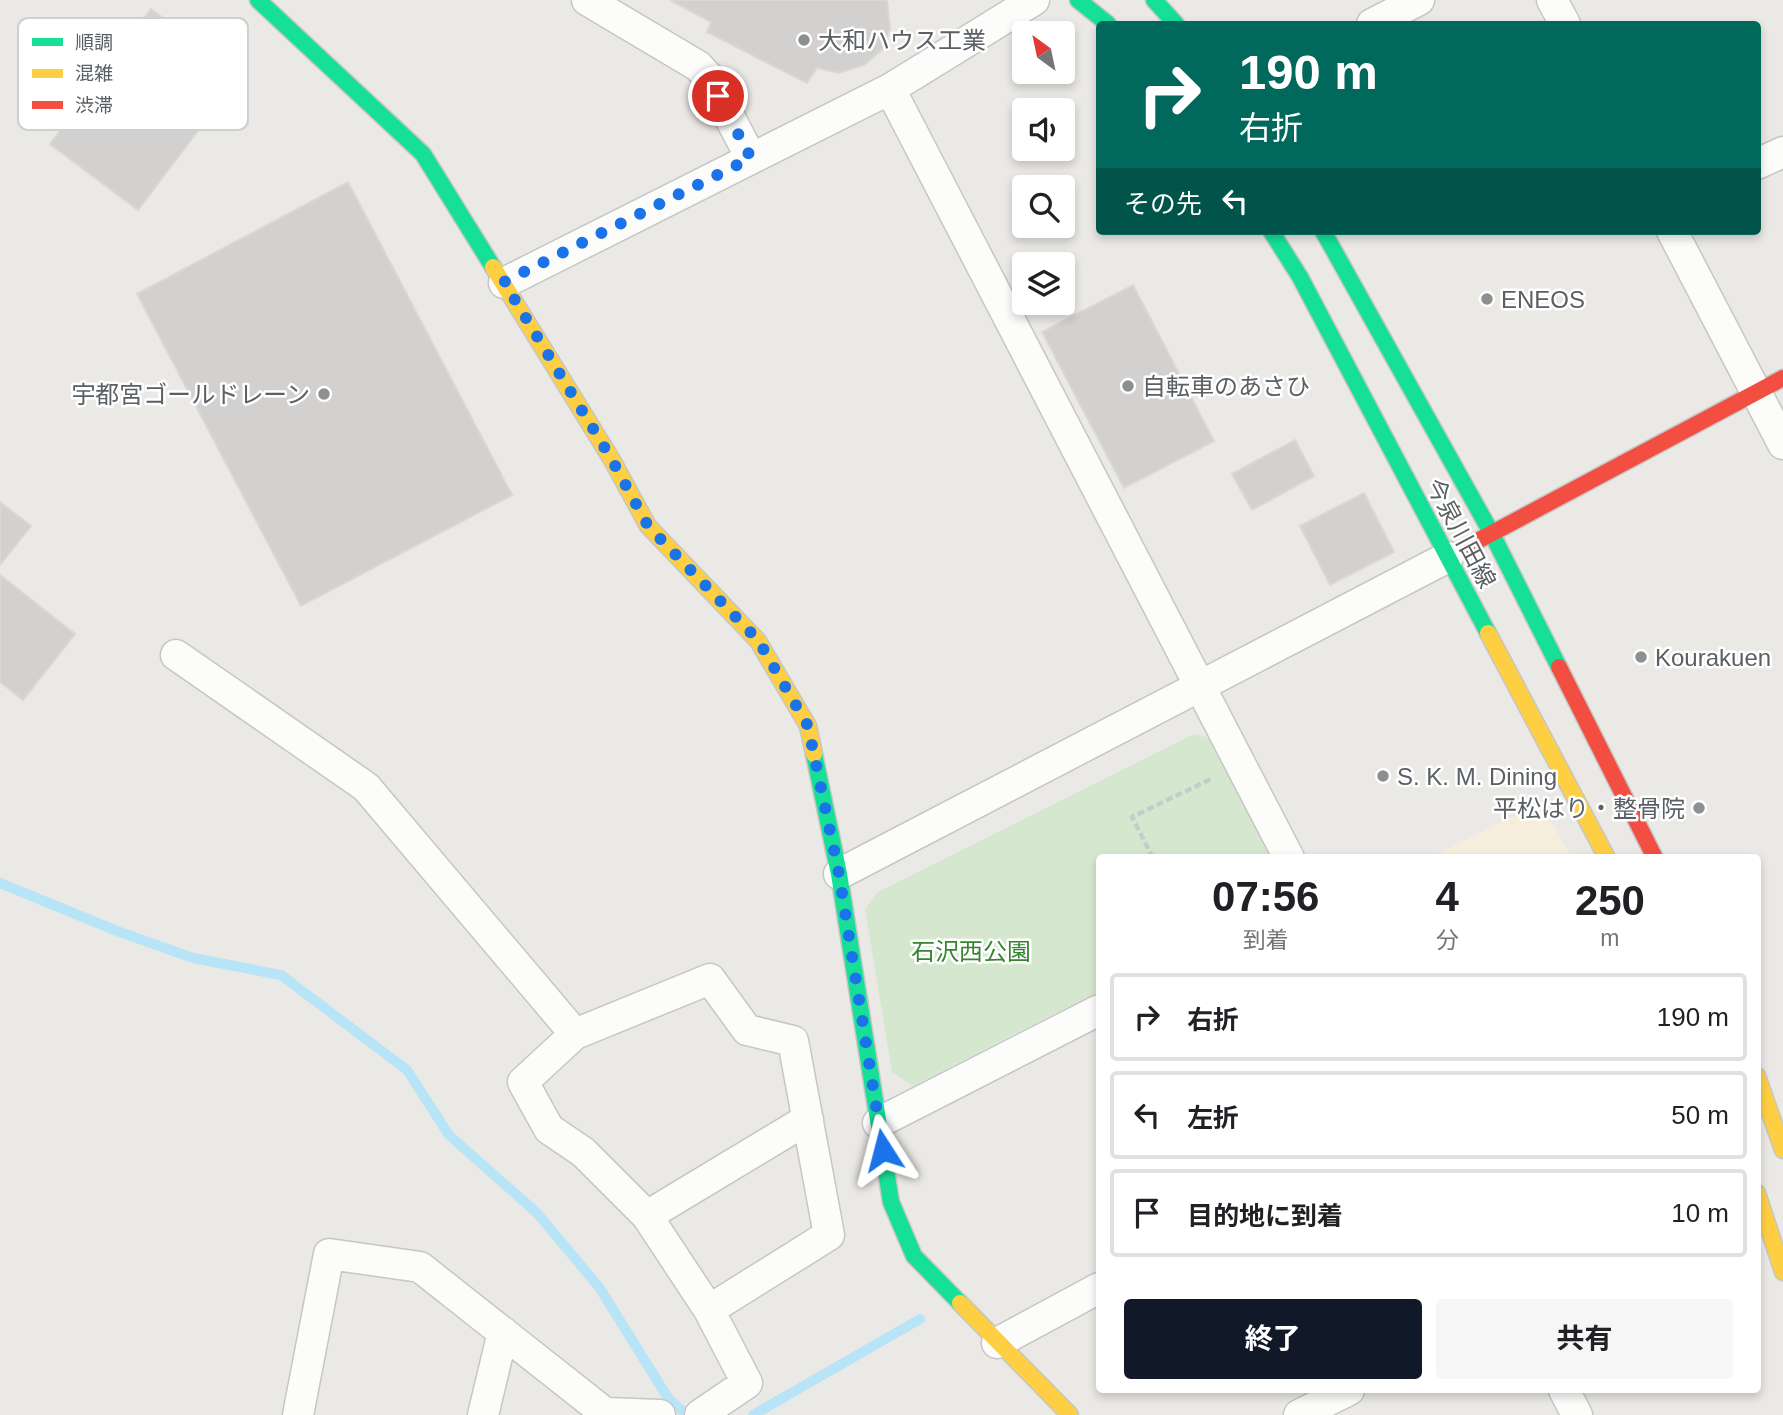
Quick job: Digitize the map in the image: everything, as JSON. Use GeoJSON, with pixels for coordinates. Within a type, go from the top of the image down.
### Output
{"type":"FeatureCollection","features":[{"type":"Feature","properties":{"kind":"street"},"geometry":{"type":"LineString","coordinates":[[258,0],[424,154],[612,460],[648,526],[758,640],[808,726],[839,874],[891,1202],[914,1256],[1070,1415]]}},
{"type":"Feature","properties":{"kind":"street"},"geometry":{"type":"LineString","coordinates":[[587,0],[698,66],[709,78],[751,158]]}},
{"type":"Feature","properties":{"kind":"street"},"geometry":{"type":"LineString","coordinates":[[504,282],[890,89],[1034,0]]}},
{"type":"Feature","properties":{"kind":"street"},"geometry":{"type":"LineString","coordinates":[[1078,0],[1104,21]]}},
{"type":"Feature","properties":{"kind":"street"},"geometry":{"type":"LineString","coordinates":[[1154,0],[1173,21]]}},
{"type":"Feature","properties":{"kind":"street"},"geometry":{"type":"LineString","coordinates":[[1378,21],[1419,0]]}},
{"type":"Feature","properties":{"kind":"street"},"geometry":{"type":"LineString","coordinates":[[1552,0],[1563,21]]}},
{"type":"Feature","properties":{"kind":"street"},"geometry":{"type":"LineString","coordinates":[[890,89],[1287,854]]}},
{"type":"Feature","properties":{"kind":"street"},"geometry":{"type":"LineString","coordinates":[[1761,162],[1783,152]]}},
{"type":"Feature","properties":{"kind":"street","name":"今泉川田線"},"geometry":{"type":"LineString","coordinates":[[1274,235],[1300,277],[1605,854]]}},
{"type":"Feature","properties":{"kind":"street","name":"今泉川田線"},"geometry":{"type":"LineString","coordinates":[[1324,235],[1492,534],[1652,854]]}},
{"type":"Feature","properties":{"kind":"street"},"geometry":{"type":"LineString","coordinates":[[1674,235],[1783,444]]}},
{"type":"Feature","properties":{"kind":"street"},"geometry":{"type":"LineString","coordinates":[[839,874],[1492,534],[1783,378]]}},
{"type":"Feature","properties":{"kind":"street"},"geometry":{"type":"LineString","coordinates":[[176,654],[366,787],[575,1034]]}},
{"type":"Feature","properties":{"kind":"street"},"geometry":{"type":"LineString","coordinates":[[700,1415],[747,1383],[709,1310],[646,1216],[583,1152],[549,1129],[523,1082],[575,1034],[709,979],[747,1030],[793,1041],[829,1235],[709,1310]]}},
{"type":"Feature","properties":{"kind":"street"},"geometry":{"type":"LineString","coordinates":[[878,1123],[1096,1012]]}},
{"type":"Feature","properties":{"kind":"street"},"geometry":{"type":"LineString","coordinates":[[1761,1087],[1783,1150]]}},
{"type":"Feature","properties":{"kind":"street"},"geometry":{"type":"LineString","coordinates":[[646,1216],[808,1119]]}},
{"type":"Feature","properties":{"kind":"street"},"geometry":{"type":"LineString","coordinates":[[1761,1205],[1783,1272]]}},
{"type":"Feature","properties":{"kind":"street"},"geometry":{"type":"LineString","coordinates":[[298,1415],[329,1254],[420,1267],[605,1413],[660,1415]]}},
{"type":"Feature","properties":{"kind":"street"},"geometry":{"type":"LineString","coordinates":[[997,1343],[1096,1290]]}},
{"type":"Feature","properties":{"kind":"street"},"geometry":{"type":"LineString","coordinates":[[483,1415],[503,1332]]}},
{"type":"Feature","properties":{"kind":"street"},"geometry":{"type":"LineString","coordinates":[[1299,1415],[1343,1393]]}},
{"type":"Feature","properties":{"kind":"street"},"geometry":{"type":"LineString","coordinates":[[1566,1393],[1577,1415]]}},
{"type":"Feature","properties":{"kind":"path"},"geometry":{"type":"LineString","coordinates":[[1151,854],[1132,817],[1218,776]]}},
{"type":"Feature","properties":{"kind":"shaded area"},"geometry":{"type":"Polygon","coordinates":[[[1540,803],[1570,854],[1438,854],[1540,803]]]}},
{"type":"Feature","properties":{"kind":"green space","name":"石沢西公園"},"geometry":{"type":"Polygon","coordinates":[[[1194,734],[1213,739],[1271,854],[1096,854],[1096,993],[913,1086],[892,1072],[865,909],[878,892],[1194,734]]]}},
{"type":"Feature","properties":{"kind":"building","name":"大和ハウス工業"},"geometry":{"type":"Polygon","coordinates":[[[670,0],[887,0],[890,28],[884,48],[864,65],[839,73],[817,68],[807,83],[707,32],[711,22],[670,0]]]}},
{"type":"Feature","properties":{"kind":"building"},"geometry":{"type":"Polygon","coordinates":[[[151,9],[163,18],[144,18],[151,9]]]}},
{"type":"Feature","properties":{"kind":"building"},"geometry":{"type":"Polygon","coordinates":[[[60,130],[198,130],[138,210],[50,144],[60,130]]]}},
{"type":"Feature","properties":{"kind":"building","name":"宇都宮ゴールドレーン"},"geometry":{"type":"Polygon","coordinates":[[[348,182],[512,495],[301,606],[137,294],[348,182]]]}},
{"type":"Feature","properties":{"kind":"building","name":"自転車のあさひ"},"geometry":{"type":"Polygon","coordinates":[[[1133,285],[1214,441],[1124,488],[1042,332],[1133,285]]]}},
{"type":"Feature","properties":{"kind":"building"},"geometry":{"type":"Polygon","coordinates":[[[1295,440],[1314,476],[1252,510],[1232,474],[1295,440]]]}},
{"type":"Feature","properties":{"kind":"building"},"geometry":{"type":"Polygon","coordinates":[[[1364,493],[1394,552],[1330,585],[1300,526],[1364,493]]]}},
{"type":"Feature","properties":{"kind":"building"},"geometry":{"type":"Polygon","coordinates":[[[0,502],[31,526],[0,565],[0,502]]]}},
{"type":"Feature","properties":{"kind":"building"},"geometry":{"type":"Polygon","coordinates":[[[0,575],[75,634],[23,700],[0,682],[0,575]]]}},
{"type":"Feature","properties":{"kind":"waterway"},"geometry":{"type":"LineString","coordinates":[[0,883],[117,931],[193,958],[281,975],[407,1070],[449,1135],[537,1213],[599,1287],[668,1398],[681,1410],[700,1414]]}},
{"type":"Feature","properties":{"kind":"waterway"},"geometry":{"type":"LineString","coordinates":[[753,1415],[920,1319]]}},
{"type":"Feature","properties":{"kind":"traffic: fast"},"geometry":{"type":"LineString","coordinates":[[258,0],[423,154],[493,267]]}},
{"type":"Feature","properties":{"kind":"traffic: fast"},"geometry":{"type":"LineString","coordinates":[[1078,0],[1104,21]]}},
{"type":"Feature","properties":{"kind":"traffic: fast"},"geometry":{"type":"LineString","coordinates":[[1154,0],[1173,21]]}},
{"type":"Feature","properties":{"kind":"traffic: fast"},"geometry":{"type":"LineString","coordinates":[[1274,235],[1300,277],[1488,633]]}},
{"type":"Feature","properties":{"kind":"traffic: fast"},"geometry":{"type":"LineString","coordinates":[[1325,235],[1492,534],[1559,667]]}},
{"type":"Feature","properties":{"kind":"traffic: fast"},"geometry":{"type":"LineString","coordinates":[[814,754],[839,874],[891,1202],[914,1256],[960,1303]]}},
{"type":"Feature","properties":{"kind":"traffic: slow"},"geometry":{"type":"LineString","coordinates":[[493,267],[612,460],[648,526],[758,641],[808,726],[814,754]]}},
{"type":"Feature","properties":{"kind":"traffic: slow"},"geometry":{"type":"LineString","coordinates":[[1488,633],[1605,854]]}},
{"type":"Feature","properties":{"kind":"traffic: slow"},"geometry":{"type":"LineString","coordinates":[[1761,1087],[1783,1150]]}},
{"type":"Feature","properties":{"kind":"traffic: slow"},"geometry":{"type":"LineString","coordinates":[[1761,1205],[1783,1272]]}},
{"type":"Feature","properties":{"kind":"traffic: slow"},"geometry":{"type":"LineString","coordinates":[[960,1303],[1070,1415]]}},
{"type":"Feature","properties":{"kind":"traffic: jam"},"geometry":{"type":"LineString","coordinates":[[1468,546],[1783,378]]}},
{"type":"Feature","properties":{"kind":"traffic: jam"},"geometry":{"type":"LineString","coordinates":[[1559,667],[1653,854]]}},
{"type":"Feature","properties":{"kind":"place","name":"大和ハウス工業"},"geometry":{"type":"Point","coordinates":[804,40]}},
{"type":"Feature","properties":{"kind":"place","name":"ENEOS"},"geometry":{"type":"Point","coordinates":[1487,299]}},
{"type":"Feature","properties":{"kind":"place","name":"自転車のあさひ"},"geometry":{"type":"Point","coordinates":[1128,386]}},
{"type":"Feature","properties":{"kind":"place","name":"宇都宮ゴールドレーン"},"geometry":{"type":"Point","coordinates":[324,394]}},
{"type":"Feature","properties":{"kind":"place","name":"Kourakuen"},"geometry":{"type":"Point","coordinates":[1641,657]}},
{"type":"Feature","properties":{"kind":"place","name":"S. K. M. Dining"},"geometry":{"type":"Point","coordinates":[1383,776]}},
{"type":"Feature","properties":{"kind":"place","name":"平松はり・整骨院"},"geometry":{"type":"Point","coordinates":[1699,808]}},
{"type":"Feature","properties":{"kind":"route"},"geometry":{"type":"LineString","coordinates":[[718,96],[751,158],[504,282],[612,460],[648,526],[758,640],[808,726],[839,874],[883,1150]]}}]}
